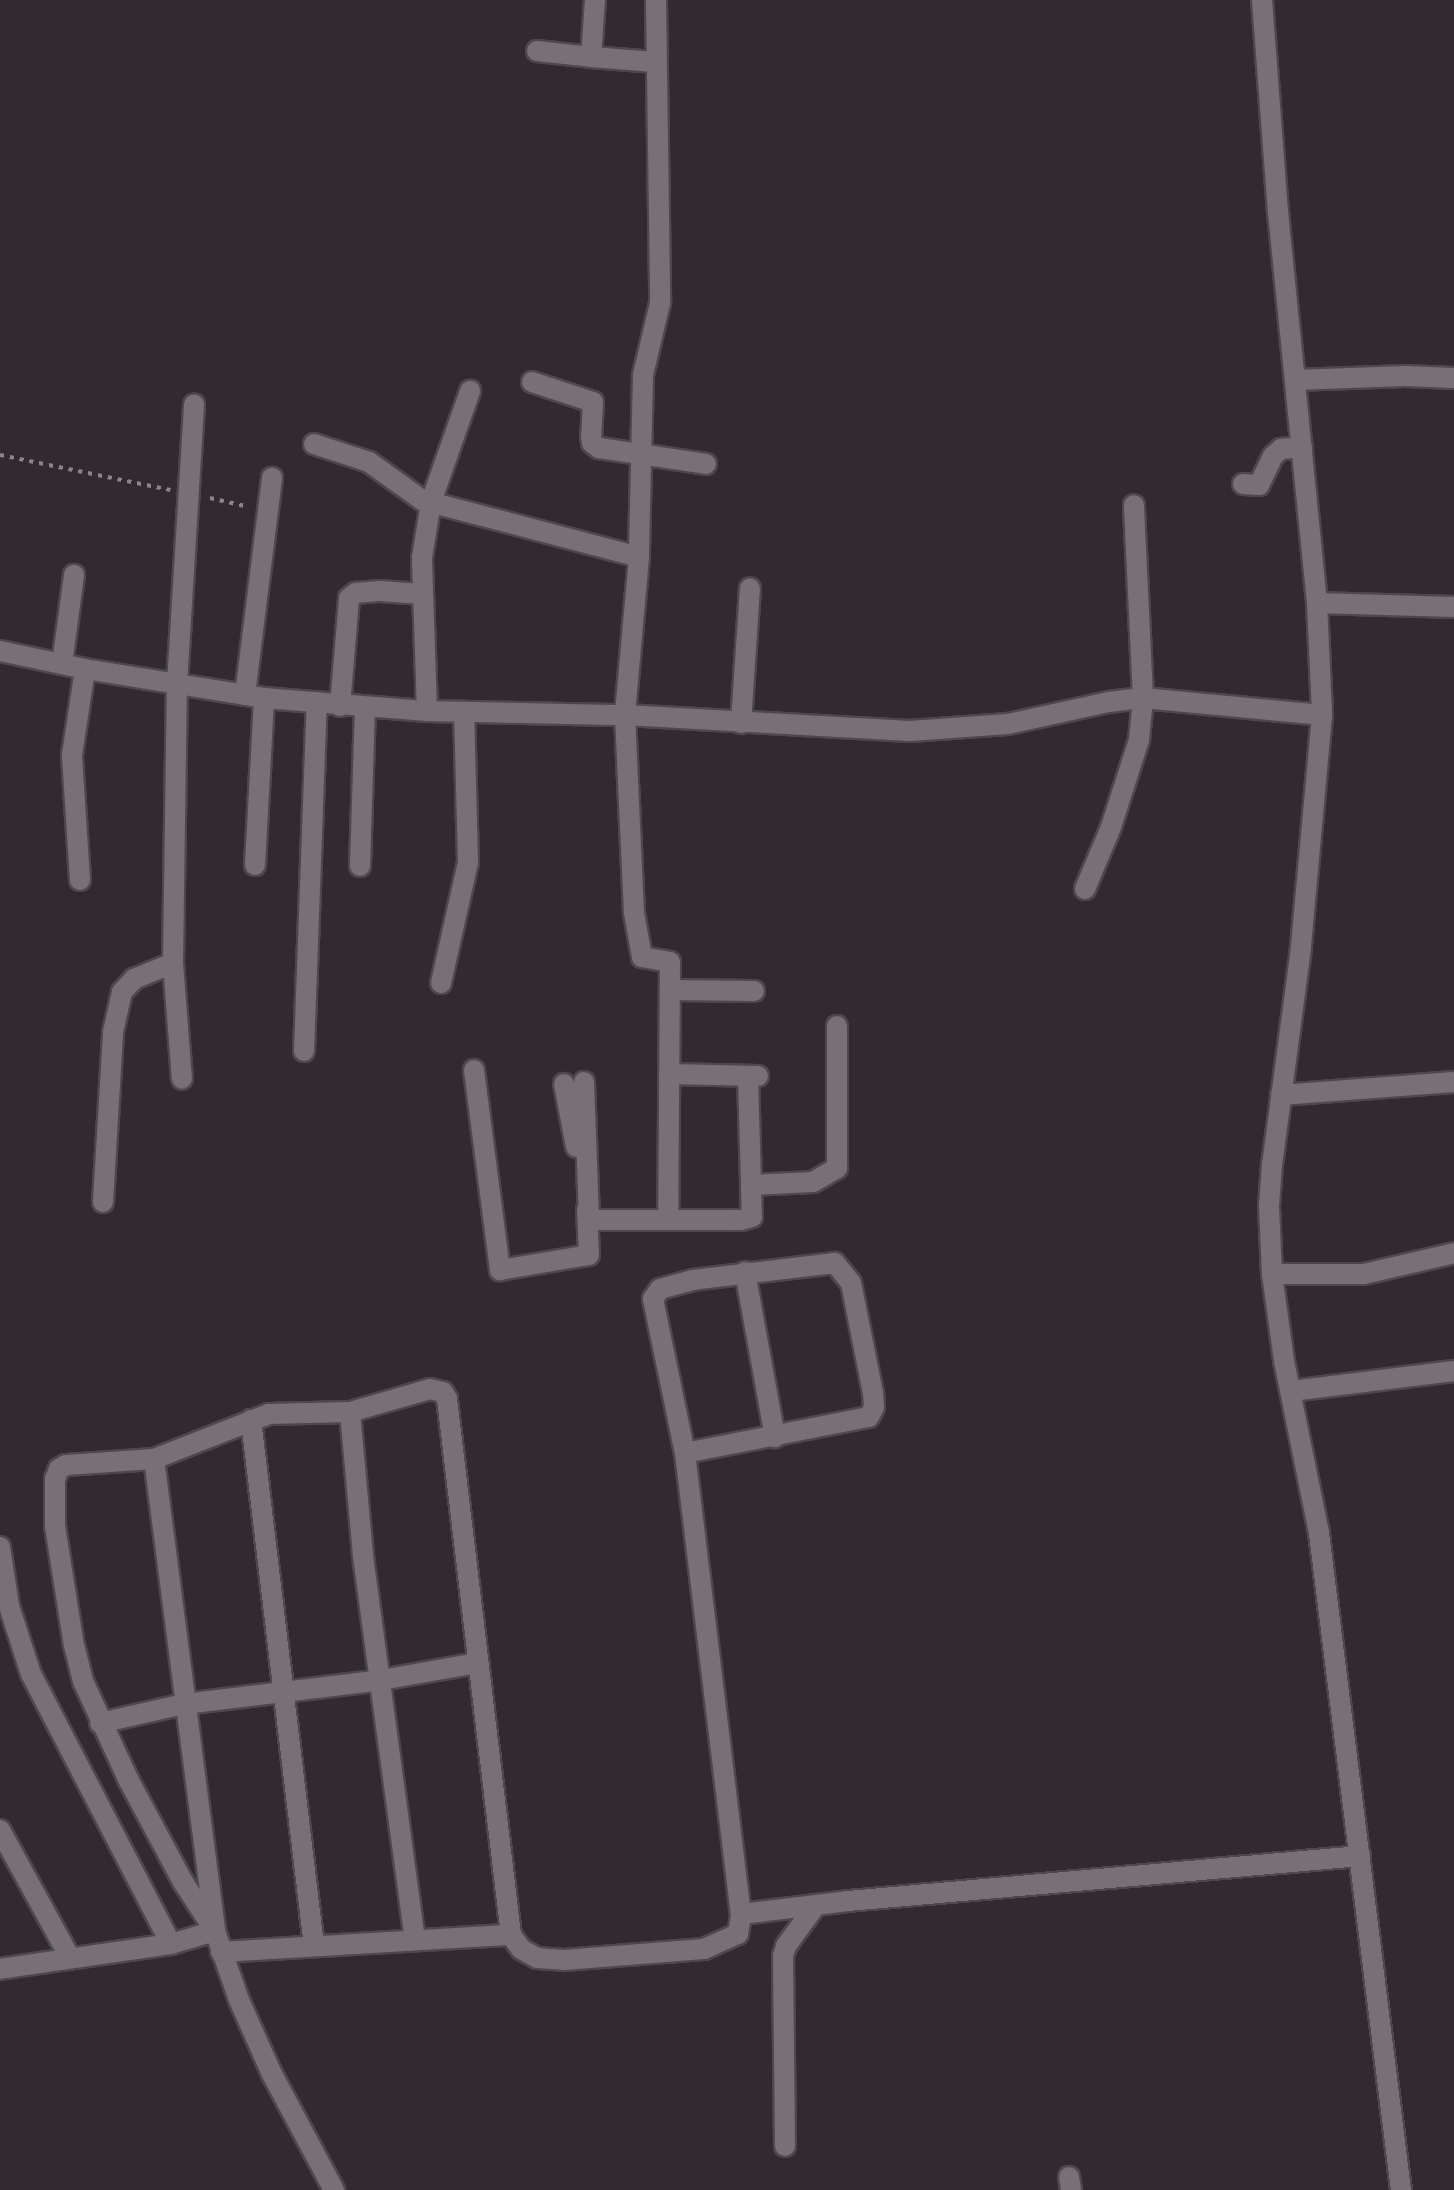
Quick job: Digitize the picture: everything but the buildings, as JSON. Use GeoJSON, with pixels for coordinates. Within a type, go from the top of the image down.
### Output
{"type":"FeatureCollection","features":[{"type":"Feature","properties":{"kind":"street"},"geometry":{"type":"LineString","coordinates":[[591,57],[595,0]]}},
{"type":"Feature","properties":{"kind":"street"},"geometry":{"type":"LineString","coordinates":[[656,0],[661,287],[643,375],[639,557],[625,715],[634,913],[642,957],[670,962],[668,1220]]}},
{"type":"Feature","properties":{"kind":"street"},"geometry":{"type":"LineString","coordinates":[[1262,0],[1317,603],[1322,715],[1303,933],[1272,1164],[1269,1206],[1272,1274],[1319,1533],[1360,1856],[1388,2113],[1401,2190]]}},
{"type":"Feature","properties":{"kind":"street"},"geometry":{"type":"LineString","coordinates":[[537,51],[655,62]]}},
{"type":"Feature","properties":{"kind":"street"},"geometry":{"type":"LineString","coordinates":[[1295,380],[1454,378]]}},
{"type":"Feature","properties":{"kind":"street"},"geometry":{"type":"LineString","coordinates":[[532,382],[593,402],[592,443],[599,448],[706,464]]}},
{"type":"Feature","properties":{"kind":"street"},"geometry":{"type":"LineString","coordinates":[[427,711],[422,558],[431,502],[470,391]]}},
{"type":"Feature","properties":{"kind":"street"},"geometry":{"type":"LineString","coordinates":[[182,1079],[173,963],[177,684],[194,405]]}},
{"type":"Feature","properties":{"kind":"street"},"geometry":{"type":"LineString","coordinates":[[314,444],[369,462],[384,470],[412,495],[431,502],[639,557]]}},
{"type":"Feature","properties":{"kind":"street"},"geometry":{"type":"LineString","coordinates":[[1243,484],[1259,485],[1273,456],[1281,449],[1302,447]]}},
{"type":"Feature","properties":{"kind":"street"},"geometry":{"type":"LineString","coordinates":[[255,865],[254,696],[272,478]]}},
{"type":"Feature","properties":{"kind":"street"},"geometry":{"type":"LineString","coordinates":[[1085,889],[1128,778],[1139,740],[1143,698],[1134,505]]}},
{"type":"Feature","properties":{"kind":"street"},"geometry":{"type":"LineString","coordinates":[[62,664],[74,575]]}},
{"type":"Feature","properties":{"kind":"street"},"geometry":{"type":"LineString","coordinates":[[741,723],[750,588]]}},
{"type":"Feature","properties":{"kind":"street"},"geometry":{"type":"LineString","coordinates":[[340,706],[349,598],[356,593],[380,591],[422,594]]}},
{"type":"Feature","properties":{"kind":"street"},"geometry":{"type":"LineString","coordinates":[[1317,603],[1454,607]]}},
{"type":"Feature","properties":{"kind":"street"},"geometry":{"type":"LineString","coordinates":[[0,651],[85,669],[254,696],[340,706],[464,713],[625,715],[910,731],[1008,724],[1109,702],[1143,698],[1322,715]]}},
{"type":"Feature","properties":{"kind":"street"},"geometry":{"type":"LineString","coordinates":[[80,880],[72,755],[85,669]]}},
{"type":"Feature","properties":{"kind":"street"},"geometry":{"type":"LineString","coordinates":[[304,1051],[317,704]]}},
{"type":"Feature","properties":{"kind":"street"},"geometry":{"type":"LineString","coordinates":[[360,866],[365,707]]}},
{"type":"Feature","properties":{"kind":"street"},"geometry":{"type":"LineString","coordinates":[[441,983],[468,862],[464,713]]}},
{"type":"Feature","properties":{"kind":"street"},"geometry":{"type":"LineString","coordinates":[[103,1202],[113,1032],[122,992],[134,979],[173,963]]}},
{"type":"Feature","properties":{"kind":"street"},"geometry":{"type":"LineString","coordinates":[[670,990],[754,991]]}},
{"type":"Feature","properties":{"kind":"street"},"geometry":{"type":"LineString","coordinates":[[751,1185],[813,1182],[837,1168],[837,1026]]}},
{"type":"Feature","properties":{"kind":"street"},"geometry":{"type":"LineString","coordinates":[[474,1070],[500,1270],[589,1255],[589,1220],[574,1083]]}},
{"type":"Feature","properties":{"kind":"street"},"geometry":{"type":"LineString","coordinates":[[589,1220],[741,1220],[752,1217],[753,1076],[669,1074]]}},
{"type":"Feature","properties":{"kind":"street"},"geometry":{"type":"LineString","coordinates":[[1281,1095],[1454,1082]]}},
{"type":"Feature","properties":{"kind":"street"},"geometry":{"type":"LineString","coordinates":[[1272,1274],[1382,1272],[1454,1253]]}},
{"type":"Feature","properties":{"kind":"street"},"geometry":{"type":"LineString","coordinates":[[334,2190],[272,2074],[221,1952],[207,1935],[183,1882],[100,1723],[74,1646],[55,1526],[55,1479],[59,1469],[66,1465],[154,1459],[269,1414],[350,1412],[430,1389],[443,1392],[447,1399],[511,1935],[521,1949],[537,1958],[564,1960],[704,1949],[738,1934],[741,1914],[685,1453],[653,1299],[660,1289],[745,1272],[835,1263],[851,1283],[873,1393],[874,1407],[869,1417],[685,1453]]}},
{"type":"Feature","properties":{"kind":"street"},"geometry":{"type":"LineString","coordinates":[[745,1272],[775,1437]]}},
{"type":"Feature","properties":{"kind":"street"},"geometry":{"type":"LineString","coordinates":[[1291,1391],[1454,1371]]}},
{"type":"Feature","properties":{"kind":"street"},"geometry":{"type":"LineString","coordinates":[[350,1412],[363,1556],[415,1939]]}},
{"type":"Feature","properties":{"kind":"street"},"geometry":{"type":"LineString","coordinates":[[251,1420],[314,1946]]}},
{"type":"Feature","properties":{"kind":"street"},"geometry":{"type":"LineString","coordinates":[[154,1459],[184,1704],[207,1935]]}},
{"type":"Feature","properties":{"kind":"street"},"geometry":{"type":"LineString","coordinates":[[0,1547],[9,1606],[31,1674],[171,1944]]}},
{"type":"Feature","properties":{"kind":"street"},"geometry":{"type":"LineString","coordinates":[[100,1723],[184,1704],[381,1680],[477,1663]]}},
{"type":"Feature","properties":{"kind":"street"},"geometry":{"type":"LineString","coordinates":[[0,1830],[69,1956]]}},
{"type":"Feature","properties":{"kind":"street"},"geometry":{"type":"LineString","coordinates":[[741,1914],[1360,1856]]}},
{"type":"Feature","properties":{"kind":"street"},"geometry":{"type":"LineString","coordinates":[[785,2146],[783,1956],[786,1946],[816,1905]]}},
{"type":"Feature","properties":{"kind":"street"},"geometry":{"type":"LineString","coordinates":[[0,1969],[69,1956],[171,1944],[207,1935]]}},
{"type":"Feature","properties":{"kind":"street"},"geometry":{"type":"LineString","coordinates":[[221,1952],[511,1935]]}},
{"type":"Feature","properties":{"kind":"path"},"geometry":{"type":"LineString","coordinates":[[0,455],[267,512]]}}]}
